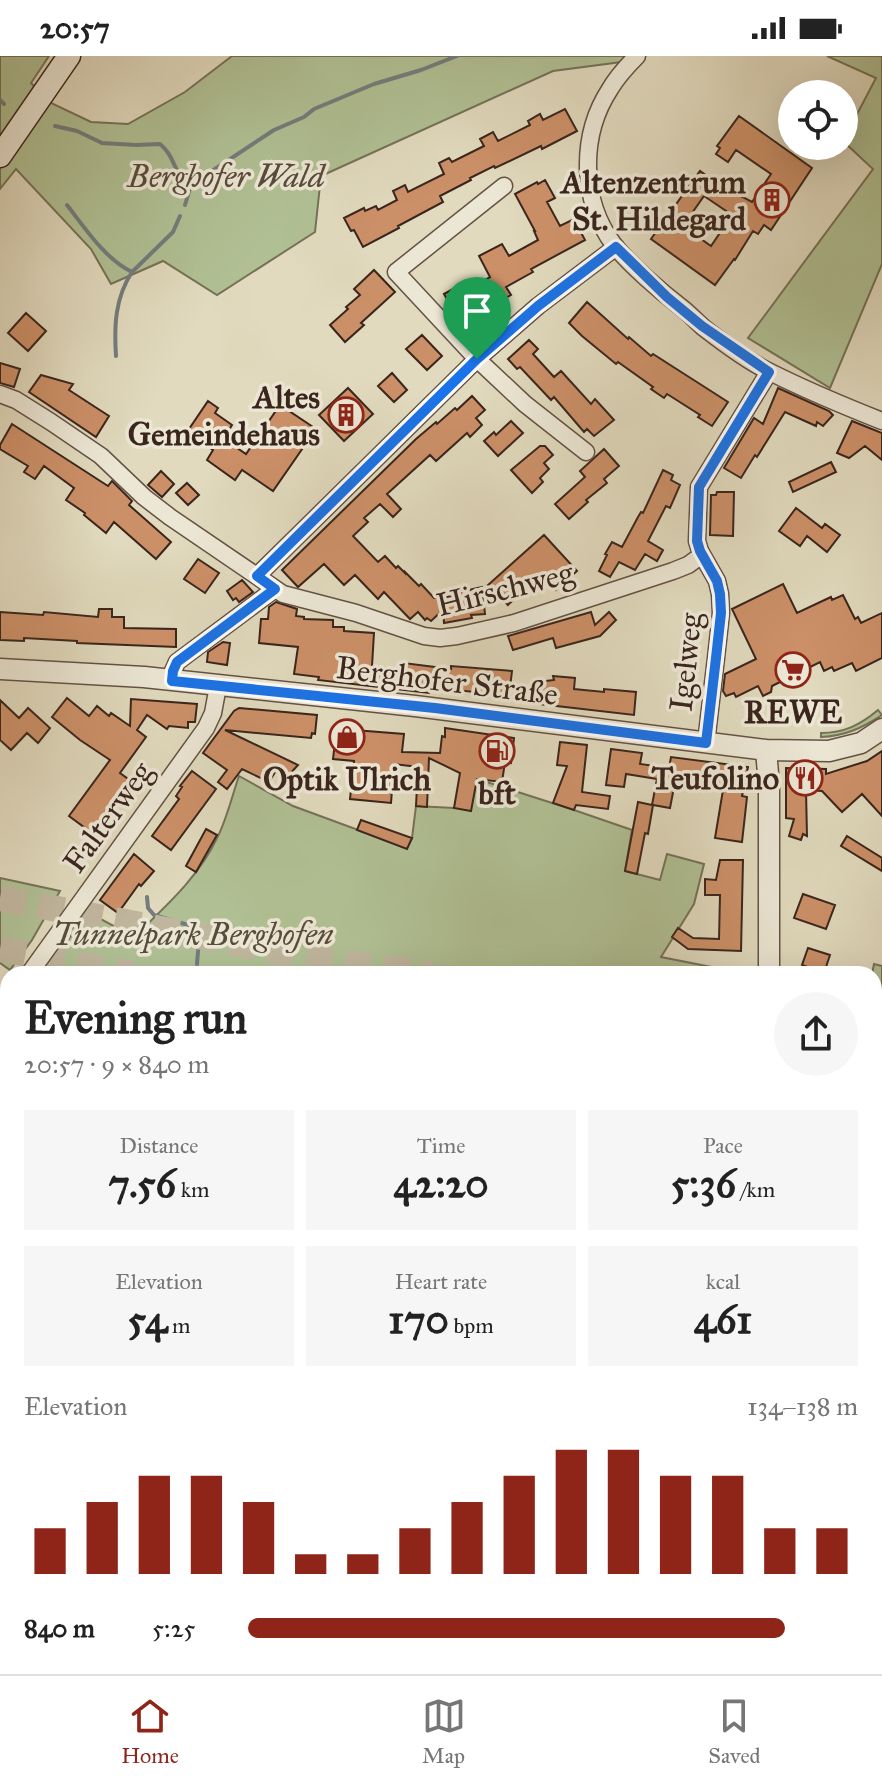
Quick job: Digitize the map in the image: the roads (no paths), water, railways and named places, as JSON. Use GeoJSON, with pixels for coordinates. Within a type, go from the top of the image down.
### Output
{"type":"FeatureCollection","features":[{"type":"Feature","properties":{"kind":"main road"},"geometry":{"type":"LineString","coordinates":[[0,156],[69,56]]}},
{"type":"Feature","properties":{"kind":"street"},"geometry":{"type":"LineString","coordinates":[[637,56],[605,96],[588,148],[592,198],[603,226],[616,247],[702,326],[769,372],[882,421]]}},
{"type":"Feature","properties":{"kind":"street"},"geometry":{"type":"LineString","coordinates":[[504,186],[396,272],[477,359],[525,404],[586,452]]}},
{"type":"Feature","properties":{"kind":"street"},"geometry":{"type":"LineString","coordinates":[[257,576],[477,359],[538,306],[616,247]]}},
{"type":"Feature","properties":{"kind":"street","name":"Igelweg"},"geometry":{"type":"LineString","coordinates":[[706,743],[721,604],[717,581],[697,541],[699,487],[769,372]]}},
{"type":"Feature","properties":{"kind":"street","name":"Hirschweg"},"geometry":{"type":"LineString","coordinates":[[0,394],[40,414],[101,456],[144,497],[283,594],[356,613],[424,636],[449,637],[514,623],[673,571],[702,555]]}},
{"type":"Feature","properties":{"kind":"street"},"geometry":{"type":"LineString","coordinates":[[172,681],[177,662],[275,589]]}},
{"type":"Feature","properties":{"kind":"street","name":"Berghofer Straße"},"geometry":{"type":"LineString","coordinates":[[0,669],[117,675],[425,707],[766,750],[829,751],[861,743],[882,729]]}},
{"type":"Feature","properties":{"kind":"street","name":"Falterweg"},"geometry":{"type":"LineString","coordinates":[[35,966],[206,728],[213,713],[218,686]]}},
{"type":"Feature","properties":{"kind":"street"},"geometry":{"type":"LineString","coordinates":[[766,750],[769,785],[769,966]]}},
{"type":"Feature","properties":{"kind":"waterway"},"geometry":{"type":"LineString","coordinates":[[55,126],[77,131],[102,143],[160,144],[190,187],[274,130],[304,117],[314,109],[374,84],[457,56]]}},
{"type":"Feature","properties":{"kind":"waterway"},"geometry":{"type":"LineString","coordinates":[[0,100],[4,104]]}},
{"type":"Feature","properties":{"kind":"waterway"},"geometry":{"type":"LineString","coordinates":[[185,205],[190,188]]}},
{"type":"Feature","properties":{"kind":"waterway"},"geometry":{"type":"LineString","coordinates":[[67,205],[104,251],[132,272],[173,232],[180,216]]}},
{"type":"Feature","properties":{"kind":"waterway"},"geometry":{"type":"LineString","coordinates":[[116,356],[117,312],[132,272]]}},
{"type":"Feature","properties":{"kind":"waterway"},"geometry":{"type":"LineString","coordinates":[[147,897],[148,908],[154,915],[195,927],[199,939],[197,964]]}},
{"type":"Feature","properties":{"kind":"tunnel"},"geometry":{"type":"LineString","coordinates":[[0,898],[322,960],[369,966]]}},
{"type":"Feature","properties":{"kind":"tunnel"},"geometry":{"type":"LineString","coordinates":[[0,949],[90,966]]}},
{"type":"Feature","properties":{"kind":"place","name":"Altenzentrum St. Hildegard"},"geometry":{"type":"Point","coordinates":[772,200]}},
{"type":"Feature","properties":{"kind":"place","name":"Altes Gemeindehaus"},"geometry":{"type":"Point","coordinates":[346,415]}},
{"type":"Feature","properties":{"kind":"place","name":"REWE"},"geometry":{"type":"Point","coordinates":[793,670]}},
{"type":"Feature","properties":{"kind":"place","name":"Optik Ulrich"},"geometry":{"type":"Point","coordinates":[347,737]}},
{"type":"Feature","properties":{"kind":"place","name":"bft"},"geometry":{"type":"Point","coordinates":[497,751]}},
{"type":"Feature","properties":{"kind":"place","name":"Teufolino"},"geometry":{"type":"Point","coordinates":[805,778]}},
{"type":"Feature","properties":{"kind":"park label","name":"Berghofer Wald"},"geometry":{"type":"Point","coordinates":[226,176]}},
{"type":"Feature","properties":{"kind":"park label","name":"Tunnelpark Berghofen"},"geometry":{"type":"Point","coordinates":[193,934]}}]}
